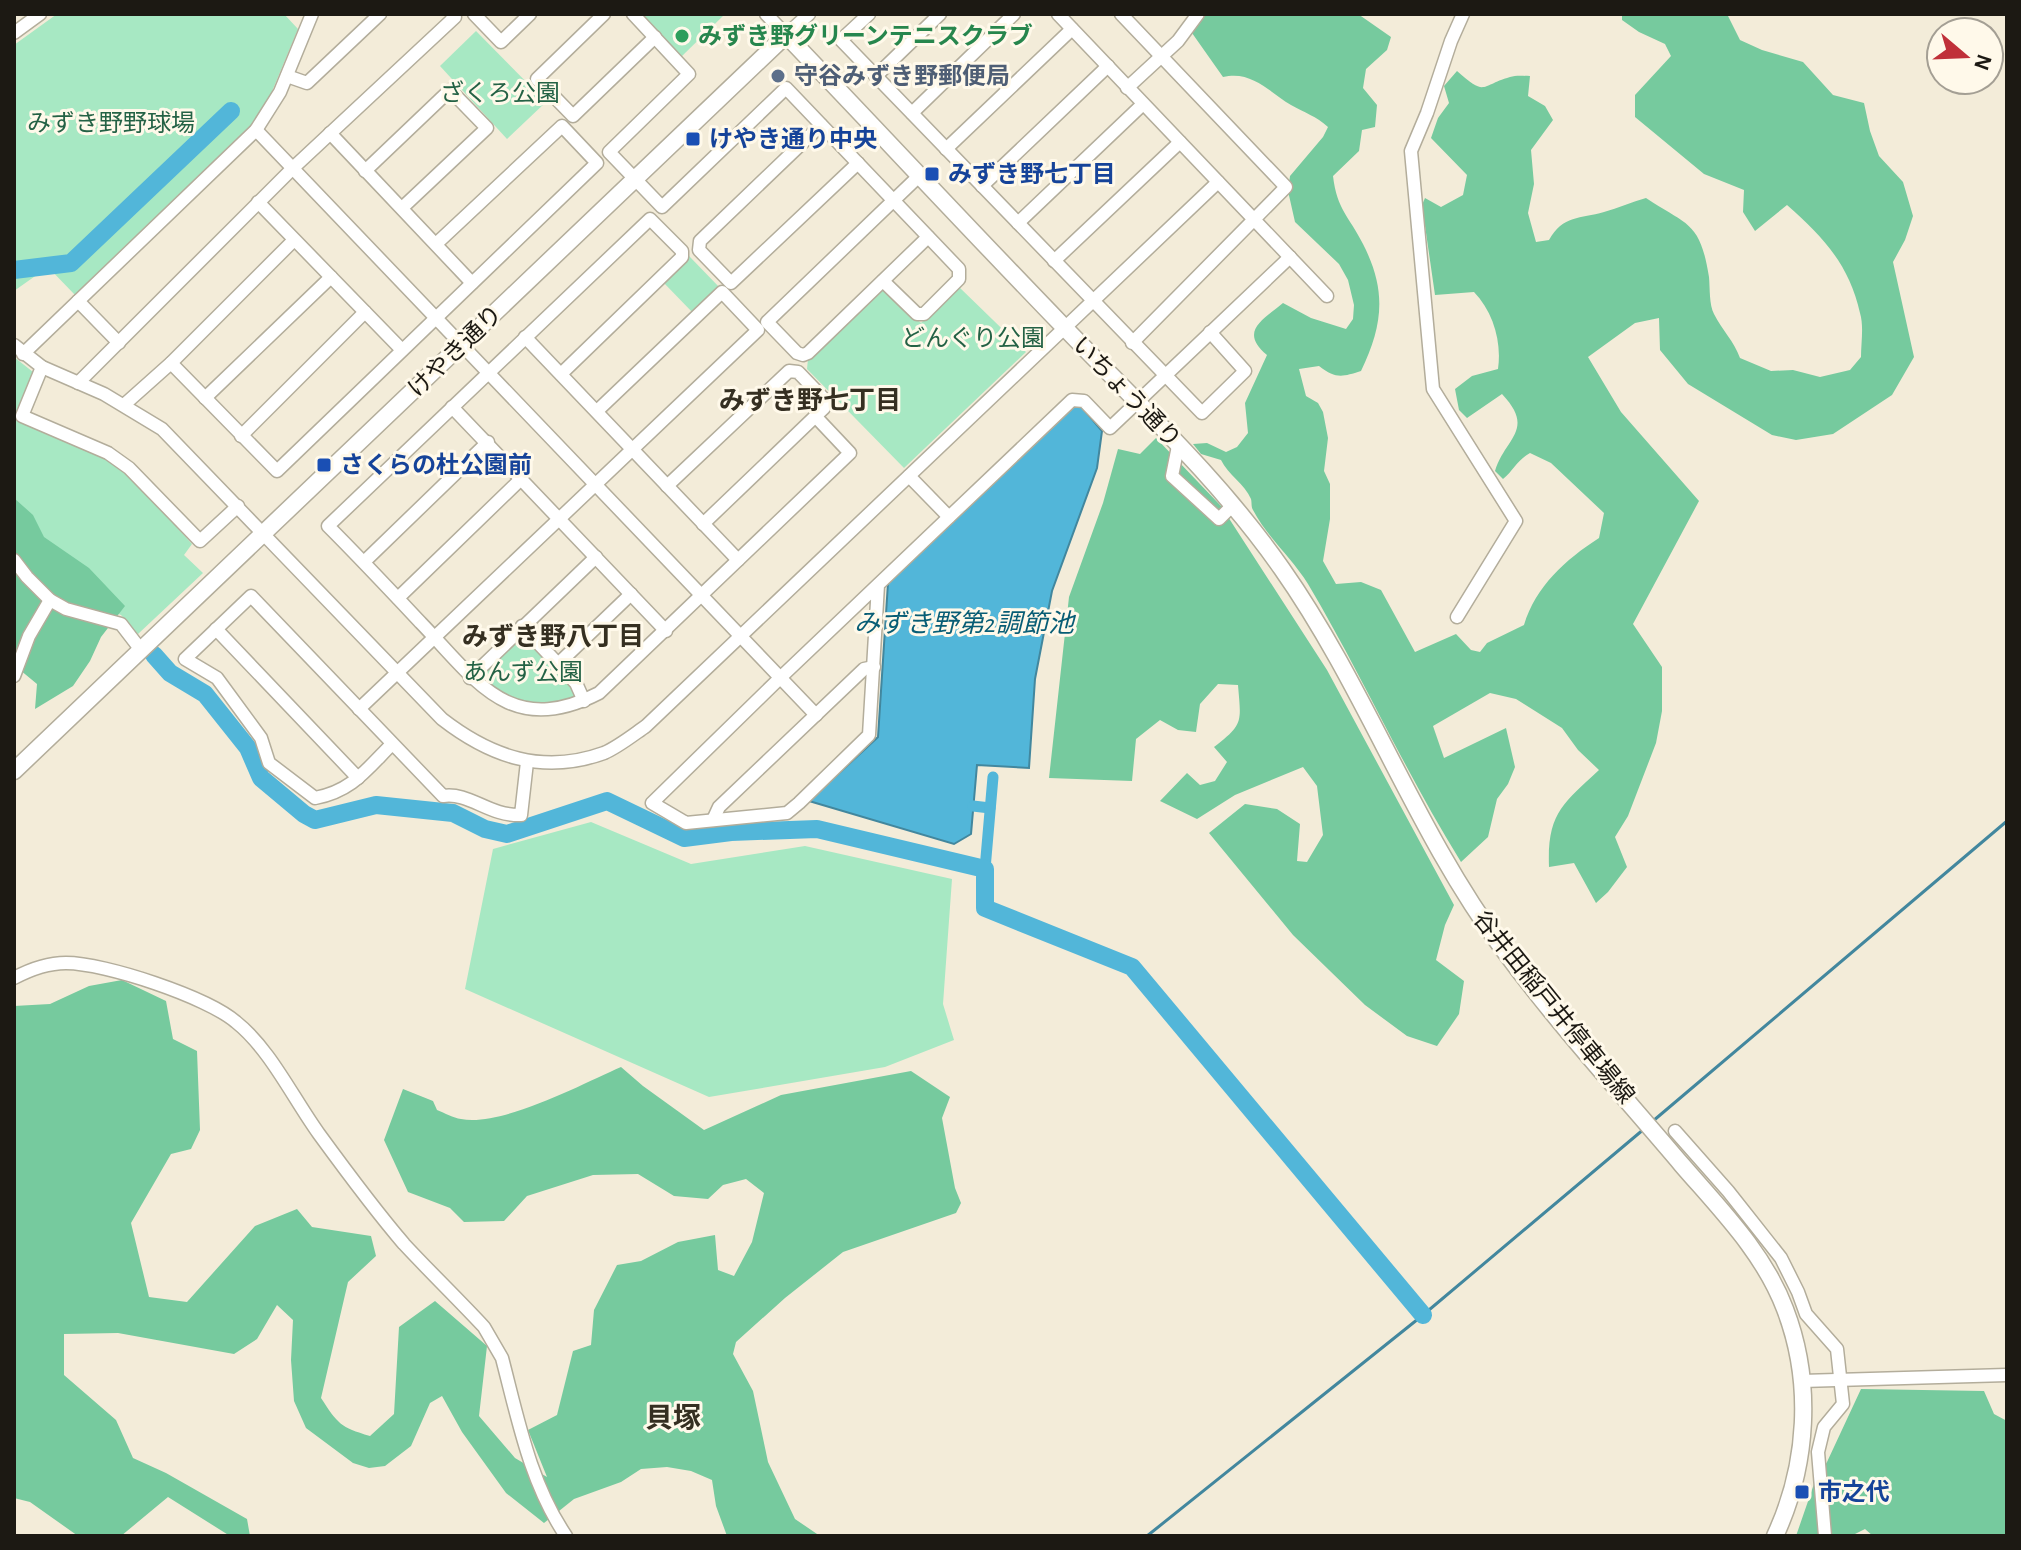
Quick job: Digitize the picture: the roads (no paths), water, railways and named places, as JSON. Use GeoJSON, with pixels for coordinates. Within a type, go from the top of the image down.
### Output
{"type":"FeatureCollection","features":[{"type":"Feature","properties":{"kind":"main road","name":"いちょう通り"},"geometry":{"type":"LineString","coordinates":[[786,35],[1184,452]]}},
{"type":"Feature","properties":{"kind":"main road","name":"けやき通り"},"geometry":{"type":"LineString","coordinates":[[14,771],[786,35]]}},
{"type":"Feature","properties":{"kind":"main road","name":"谷井田稲戸井停車場線"},"geometry":{"type":"LineString","coordinates":[[1184,452],[1233,505],[1282,568],[1333,649],[1422,822],[1458,884],[1503,949],[1588,1055],[1755,1252],[1777,1291],[1792,1332],[1802,1381],[1804,1417],[1791,1492],[1775,1536]]}},
{"type":"Feature","properties":{"kind":"street"},"geometry":{"type":"LineString","coordinates":[[312,14],[274,104],[256,130],[78,301],[18,350],[42,367],[125,404],[162,429],[442,719],[490,751],[527,762],[572,760],[606,752],[646,726],[1218,182]]}},
{"type":"Feature","properties":{"kind":"street"},"geometry":{"type":"LineString","coordinates":[[287,76],[307,83],[380,14]]}},
{"type":"Feature","properties":{"kind":"street"},"geometry":{"type":"LineString","coordinates":[[78,383],[293,168],[455,17],[452,14]]}},
{"type":"Feature","properties":{"kind":"street"},"geometry":{"type":"LineString","coordinates":[[474,14],[501,42],[530,14]]}},
{"type":"Feature","properties":{"kind":"street"},"geometry":{"type":"LineString","coordinates":[[604,14],[537,79],[573,116],[655,37]]}},
{"type":"Feature","properties":{"kind":"street"},"geometry":{"type":"LineString","coordinates":[[633,14],[689,74],[609,152],[635,180],[662,207],[786,88],[959,269],[959,279],[924,314],[917,314],[883,281]]}},
{"type":"Feature","properties":{"kind":"street","name":"いちょう通り"},"geometry":{"type":"LineString","coordinates":[[766,14],[786,35]]}},
{"type":"Feature","properties":{"kind":"street"},"geometry":{"type":"LineString","coordinates":[[786,35],[809,14]]}},
{"type":"Feature","properties":{"kind":"street"},"geometry":{"type":"LineString","coordinates":[[869,14],[841,40],[1202,413],[1245,371],[1210,332]]}},
{"type":"Feature","properties":{"kind":"street"},"geometry":{"type":"LineString","coordinates":[[876,76],[940,14]]}},
{"type":"Feature","properties":{"kind":"street"},"geometry":{"type":"LineString","coordinates":[[912,113],[1014,14]]}},
{"type":"Feature","properties":{"kind":"street"},"geometry":{"type":"LineString","coordinates":[[1058,14],[1327,296]]}},
{"type":"Feature","properties":{"kind":"street"},"geometry":{"type":"LineString","coordinates":[[1121,14],[1286,187],[1132,343]]}},
{"type":"Feature","properties":{"kind":"street"},"geometry":{"type":"LineString","coordinates":[[1127,88],[1178,41],[1198,14]]}},
{"type":"Feature","properties":{"kind":"street"},"geometry":{"type":"LineString","coordinates":[[1457,617],[1516,521],[1433,389],[1411,151],[1463,14]]}},
{"type":"Feature","properties":{"kind":"street"},"geometry":{"type":"LineString","coordinates":[[14,33],[32,16]]}},
{"type":"Feature","properties":{"kind":"street"},"geometry":{"type":"LineString","coordinates":[[946,149],[1072,29]]}},
{"type":"Feature","properties":{"kind":"street"},"geometry":{"type":"LineString","coordinates":[[982,186],[1108,66]]}},
{"type":"Feature","properties":{"kind":"street"},"geometry":{"type":"LineString","coordinates":[[365,171],[450,90],[487,128],[402,208]]}},
{"type":"Feature","properties":{"kind":"street"},"geometry":{"type":"LineString","coordinates":[[1018,223],[1143,104]]}},
{"type":"Feature","properties":{"kind":"street"},"geometry":{"type":"LineString","coordinates":[[821,125],[700,241],[699,250],[731,283],[858,163]]}},
{"type":"Feature","properties":{"kind":"street"},"geometry":{"type":"LineString","coordinates":[[171,363],[277,471],[597,163],[562,126],[436,244]]}},
{"type":"Feature","properties":{"kind":"street"},"geometry":{"type":"LineString","coordinates":[[256,130],[816,715]]}},
{"type":"Feature","properties":{"kind":"street"},"geometry":{"type":"LineString","coordinates":[[330,133],[472,283]]}},
{"type":"Feature","properties":{"kind":"street"},"geometry":{"type":"LineString","coordinates":[[1054,261],[1180,142]]}},
{"type":"Feature","properties":{"kind":"street"},"geometry":{"type":"LineString","coordinates":[[920,175],[767,322],[797,353],[803,355],[928,237]]}},
{"type":"Feature","properties":{"kind":"street"},"geometry":{"type":"LineString","coordinates":[[258,202],[402,350]]}},
{"type":"Feature","properties":{"kind":"street"},"geometry":{"type":"LineString","coordinates":[[561,374],[682,257],[682,251],[650,219],[328,526],[470,678],[501,700],[524,707],[548,709],[571,706],[599,693],[850,453],[816,417]]}},
{"type":"Feature","properties":{"kind":"street"},"geometry":{"type":"LineString","coordinates":[[125,404],[171,363],[294,240]]}},
{"type":"Feature","properties":{"kind":"street"},"geometry":{"type":"LineString","coordinates":[[878,585],[869,735],[799,803],[787,813],[686,823],[652,803],[780,678],[1072,400],[1084,401],[1110,428],[1290,257]]}},
{"type":"Feature","properties":{"kind":"street"},"geometry":{"type":"LineString","coordinates":[[205,398],[331,277]]}},
{"type":"Feature","properties":{"kind":"street"},"geometry":{"type":"LineString","coordinates":[[359,709],[758,330],[722,292],[597,411]]}},
{"type":"Feature","properties":{"kind":"street"},"geometry":{"type":"LineString","coordinates":[[78,301],[119,343]]}},
{"type":"Feature","properties":{"kind":"street"},"geometry":{"type":"LineString","coordinates":[[241,436],[365,312]]}},
{"type":"Feature","properties":{"kind":"street"},"geometry":{"type":"LineString","coordinates":[[525,337],[738,560]]}},
{"type":"Feature","properties":{"kind":"street"},"geometry":{"type":"LineString","coordinates":[[42,367],[22,416],[108,453],[129,468],[200,541],[238,506]]}},
{"type":"Feature","properties":{"kind":"street"},"geometry":{"type":"LineString","coordinates":[[667,486],[789,371],[798,372],[825,400],[824,408],[816,417],[703,524]]}},
{"type":"Feature","properties":{"kind":"street"},"geometry":{"type":"LineString","coordinates":[[452,407],[666,631]]}},
{"type":"Feature","properties":{"kind":"street"},"geometry":{"type":"LineString","coordinates":[[364,562],[488,442]]}},
{"type":"Feature","properties":{"kind":"street"},"geometry":{"type":"LineString","coordinates":[[1184,452],[1172,476],[1219,519],[1233,505]]}},
{"type":"Feature","properties":{"kind":"street"},"geometry":{"type":"LineString","coordinates":[[909,476],[949,517]]}},
{"type":"Feature","properties":{"kind":"street"},"geometry":{"type":"LineString","coordinates":[[398,598],[521,479]]}},
{"type":"Feature","properties":{"kind":"street"},"geometry":{"type":"LineString","coordinates":[[470,678],[596,557]]}},
{"type":"Feature","properties":{"kind":"street"},"geometry":{"type":"LineString","coordinates":[[14,560],[50,600],[66,609],[121,624],[141,650]]}},
{"type":"Feature","properties":{"kind":"street"},"geometry":{"type":"LineString","coordinates":[[559,663],[631,594]]}},
{"type":"Feature","properties":{"kind":"street"},"geometry":{"type":"LineString","coordinates":[[392,744],[358,778],[336,794],[315,798],[269,763],[261,738],[217,678],[185,659],[251,596],[443,796],[455,794],[503,816],[521,815],[527,762]]}},
{"type":"Feature","properties":{"kind":"street"},"geometry":{"type":"LineString","coordinates":[[14,676],[29,636],[50,600]]}},
{"type":"Feature","properties":{"kind":"street"},"geometry":{"type":"LineString","coordinates":[[522,626],[576,683],[584,701]]}},
{"type":"Feature","properties":{"kind":"street"},"geometry":{"type":"LineString","coordinates":[[216,629],[358,778]]}},
{"type":"Feature","properties":{"kind":"street"},"geometry":{"type":"LineString","coordinates":[[713,820],[719,807],[864,669],[874,667]]}},
{"type":"Feature","properties":{"kind":"street"},"geometry":{"type":"LineString","coordinates":[[14,978],[64,963],[118,971],[216,1008],[254,1039],[318,1133],[404,1244],[484,1327],[494,1342],[502,1358],[544,1501],[566,1536]]}},
{"type":"Feature","properties":{"kind":"street"},"geometry":{"type":"LineString","coordinates":[[1675,1131],[1781,1258],[1806,1314],[1837,1349],[1843,1404],[1824,1427],[1818,1452],[1825,1536]]}},
{"type":"Feature","properties":{"kind":"street"},"geometry":{"type":"LineString","coordinates":[[1802,1381],[2007,1375]]}},
{"type":"Feature","properties":{"kind":"water","name":"みずき野第2調節池"},"geometry":{"type":"Polygon","coordinates":[[[1081,406],[1102,431],[1097,468],[1052,591],[1035,679],[1029,768],[977,765],[971,834],[954,844],[809,801],[878,737],[888,583],[1073,407],[1081,406]]]}},
{"type":"Feature","properties":{"kind":"waterway"},"geometry":{"type":"LineString","coordinates":[[14,270],[71,263],[231,111]]}},
{"type":"Feature","properties":{"kind":"waterway"},"geometry":{"type":"LineString","coordinates":[[154,655],[170,673],[205,694],[248,748],[261,778],[315,820],[376,805],[453,813],[485,829],[507,834],[607,801],[684,838],[731,832],[817,829],[985,869],[985,908],[1132,967],[1423,1315]]}},
{"type":"Feature","properties":{"kind":"waterway"},"geometry":{"type":"LineString","coordinates":[[985,869],[993,777]]}},
{"type":"Feature","properties":{"kind":"waterway"},"geometry":{"type":"LineString","coordinates":[[973,806],[990,808]]}},
{"type":"Feature","properties":{"kind":"waterway"},"geometry":{"type":"LineString","coordinates":[[1653,1121],[2007,821]]}},
{"type":"Feature","properties":{"kind":"waterway"},"geometry":{"type":"LineString","coordinates":[[1147,1536],[1423,1315],[1644,1129]]}},
{"type":"Feature","properties":{"kind":"place","name":"みずき野グリーンテニスクラブ"},"geometry":{"type":"Point","coordinates":[682,36]}},
{"type":"Feature","properties":{"kind":"place","name":"守谷みずき野郵便局"},"geometry":{"type":"Point","coordinates":[778,76]}},
{"type":"Feature","properties":{"kind":"place","name":"けやき通り中央"},"geometry":{"type":"Point","coordinates":[693,139]}},
{"type":"Feature","properties":{"kind":"place","name":"みずき野七丁目"},"geometry":{"type":"Point","coordinates":[932,174]}},
{"type":"Feature","properties":{"kind":"place","name":"さくらの杜公園前"},"geometry":{"type":"Point","coordinates":[324,465]}},
{"type":"Feature","properties":{"kind":"place","name":"市之代"},"geometry":{"type":"Point","coordinates":[1802,1492]}},
{"type":"Feature","properties":{"kind":"district","name":"みずき野七丁目"},"geometry":{"type":"Point","coordinates":[810,400]}},
{"type":"Feature","properties":{"kind":"district","name":"みずき野八丁目"},"geometry":{"type":"Point","coordinates":[553,636]}},
{"type":"Feature","properties":{"kind":"district","name":"貝塚"},"geometry":{"type":"Point","coordinates":[673,1417]}},
{"type":"Feature","properties":{"kind":"park label","name":"ざくろ公園"},"geometry":{"type":"Point","coordinates":[500,93]}},
{"type":"Feature","properties":{"kind":"park label","name":"みずき野野球場"},"geometry":{"type":"Point","coordinates":[111,123]}},
{"type":"Feature","properties":{"kind":"park label","name":"どんぐり公園"},"geometry":{"type":"Point","coordinates":[973,338]}},
{"type":"Feature","properties":{"kind":"park label","name":"あんず公園"},"geometry":{"type":"Point","coordinates":[523,672]}}]}
